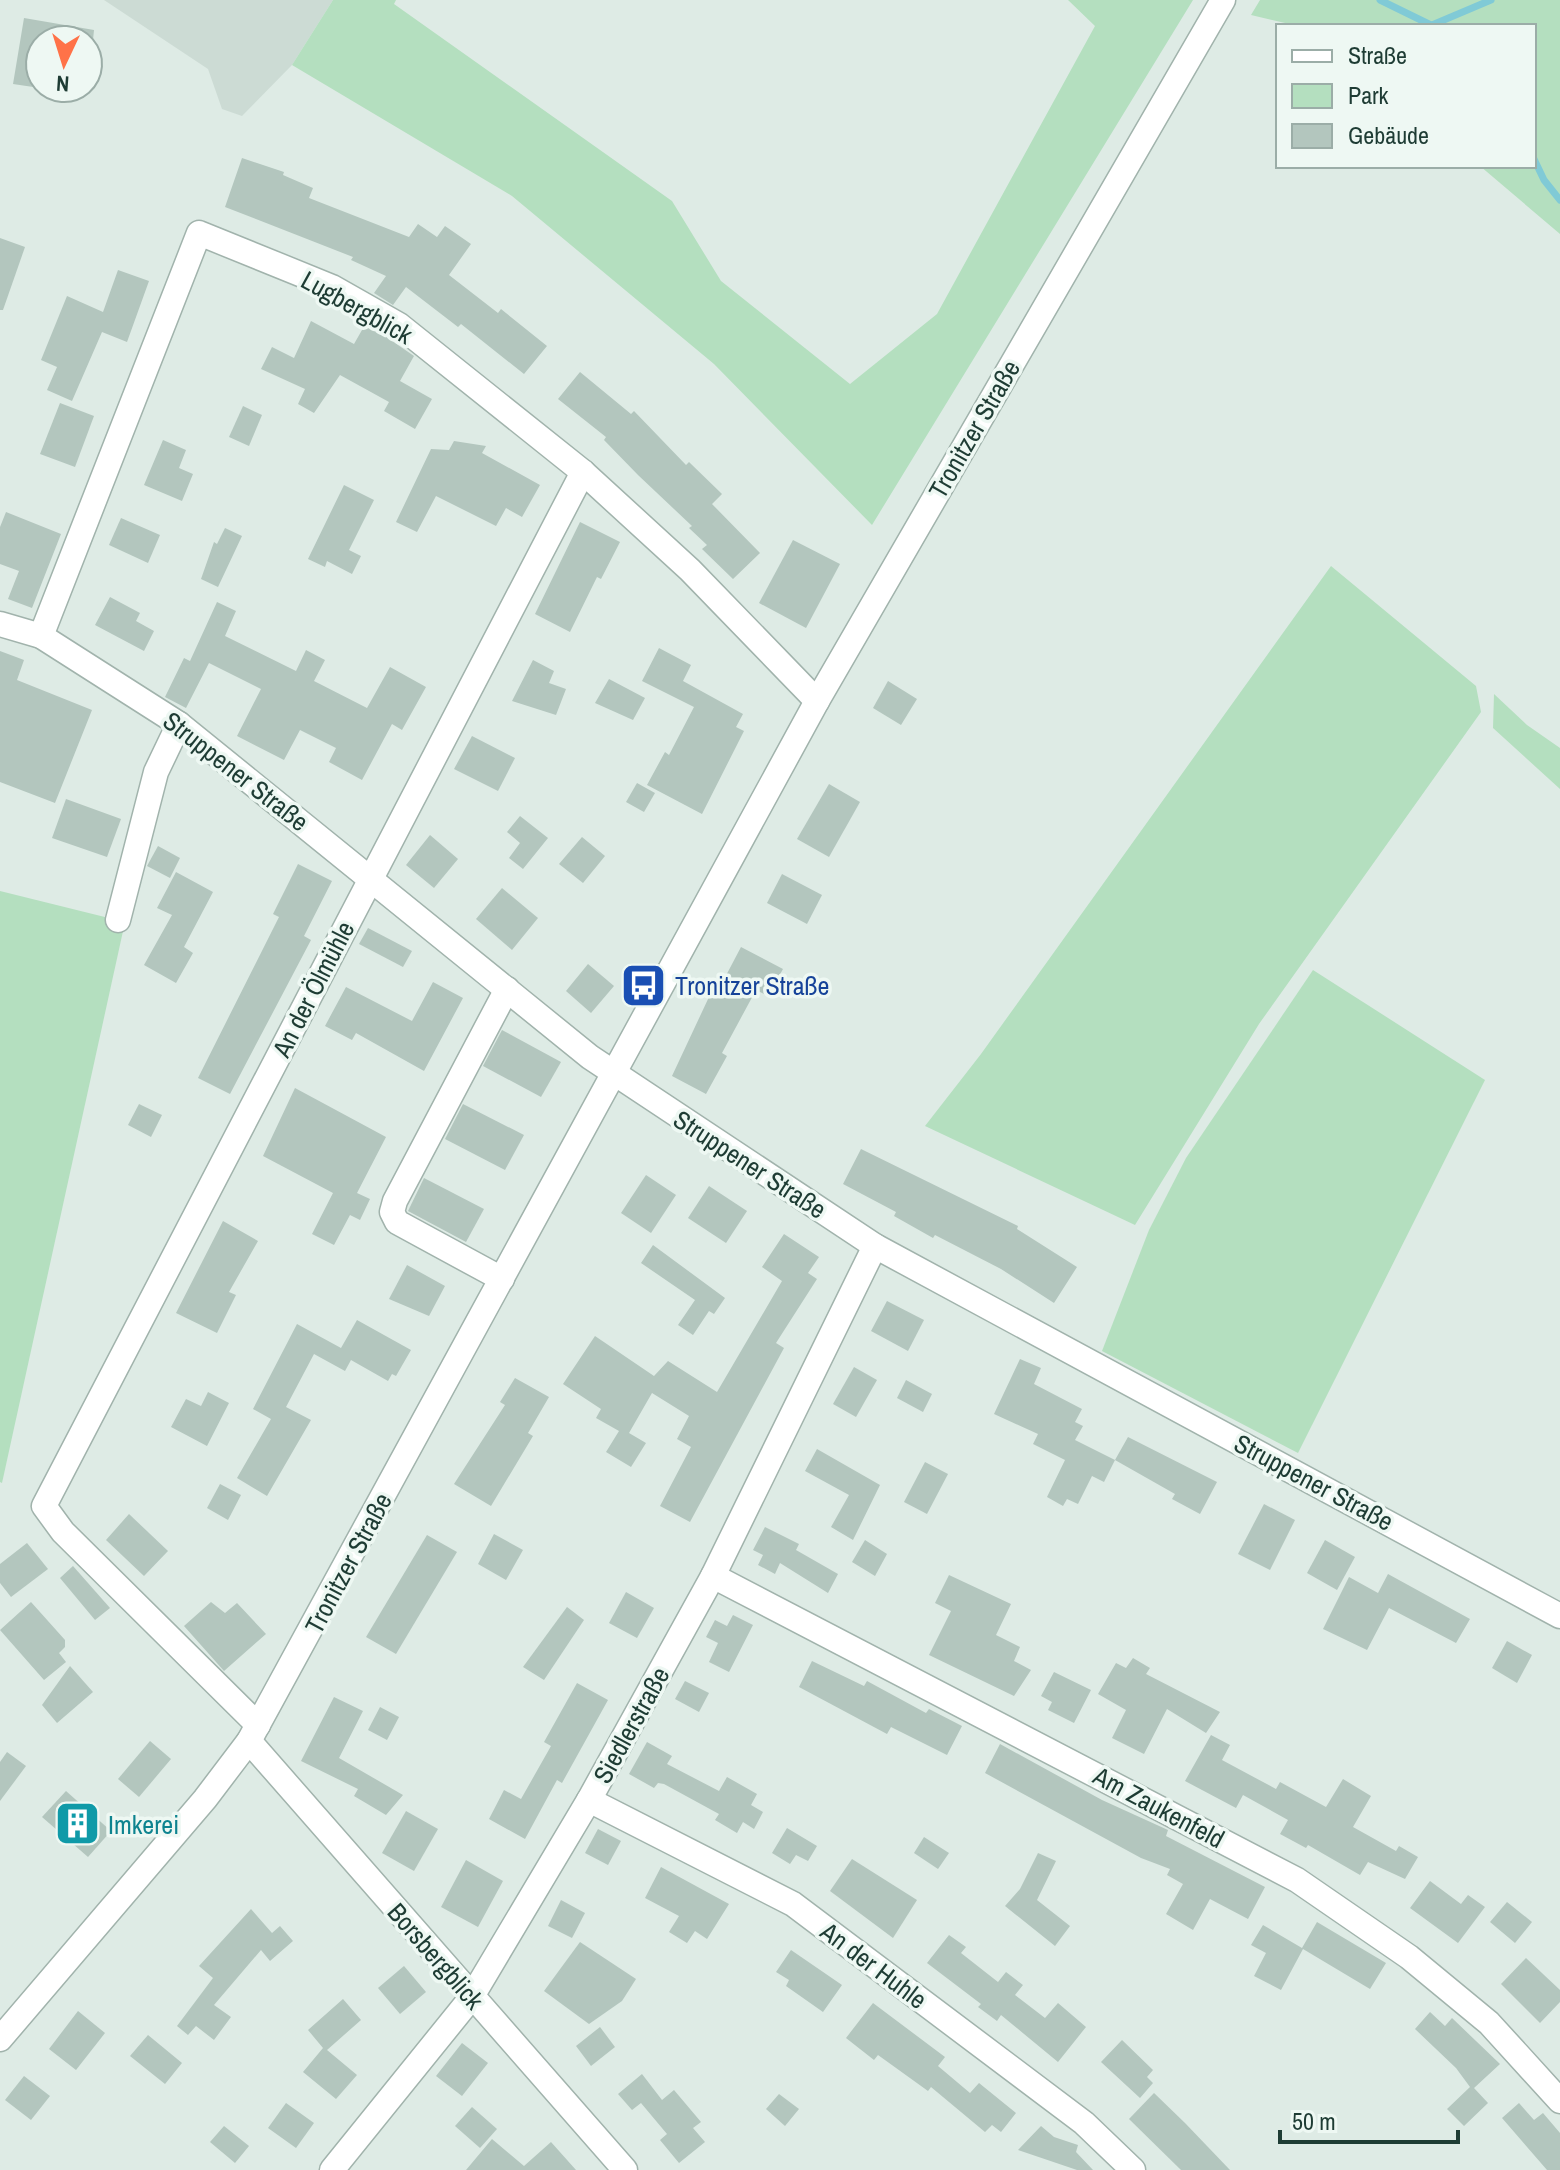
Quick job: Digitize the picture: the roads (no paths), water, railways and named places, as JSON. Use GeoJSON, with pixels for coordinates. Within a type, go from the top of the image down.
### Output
{"type":"FeatureCollection","features":[{"type":"Feature","properties":{"kind":"street","name":"Tronitzer Straße"},"geometry":{"type":"LineString","coordinates":[[0,2039],[205,1799],[253,1733],[817,701],[1223,0]]}},
{"type":"Feature","properties":{"kind":"street","name":"Lugbergblick"},"geometry":{"type":"LineString","coordinates":[[41,636],[199,233],[332,287],[399,325],[583,472],[690,570],[817,701]]}},
{"type":"Feature","properties":{"kind":"street","name":"An der Ölmühle"},"geometry":{"type":"LineString","coordinates":[[44,1506],[231,1153],[370,876],[583,472]]}},
{"type":"Feature","properties":{"kind":"street","name":"Struppener Straße"},"geometry":{"type":"LineString","coordinates":[[0,624],[41,636],[179,724],[613,1073],[875,1246],[1560,1616]]}},
{"type":"Feature","properties":{"kind":"street"},"geometry":{"type":"LineString","coordinates":[[118,920],[156,772],[179,724]]}},
{"type":"Feature","properties":{"kind":"street"},"geometry":{"type":"LineString","coordinates":[[502,1279],[397,1222],[392,1212],[507,989]]}},
{"type":"Feature","properties":{"kind":"street","name":"Siedlerstraße"},"geometry":{"type":"LineString","coordinates":[[332,2170],[471,1998],[589,1800],[713,1576],[875,1246]]}},
{"type":"Feature","properties":{"kind":"street","name":"Borsbergblick"},"geometry":{"type":"LineString","coordinates":[[44,1506],[63,1532],[253,1733],[471,1998],[625,2170]]}},
{"type":"Feature","properties":{"kind":"street","name":"Am Zaukenfeld"},"geometry":{"type":"LineString","coordinates":[[713,1576],[1297,1880],[1409,1957],[1489,2023],[1560,2101]]}},
{"type":"Feature","properties":{"kind":"street","name":"An der Huhle"},"geometry":{"type":"LineString","coordinates":[[589,1800],[793,1904],[1084,2123],[1133,2170]]}},
{"type":"Feature","properties":{"kind":"waterway"},"geometry":{"type":"LineString","coordinates":[[1380,0],[1429,24]]}},
{"type":"Feature","properties":{"kind":"waterway"},"geometry":{"type":"LineString","coordinates":[[1434,24],[1491,0]]}},
{"type":"Feature","properties":{"kind":"waterway"},"geometry":{"type":"LineString","coordinates":[[1536,163],[1544,180],[1560,200]]}},
{"type":"Feature","properties":{"kind":"place","name":"Tronitzer Straße"},"geometry":{"type":"Point","coordinates":[644,985]}},
{"type":"Feature","properties":{"kind":"place","name":"Imkerei"},"geometry":{"type":"Point","coordinates":[77,1824]}}]}
